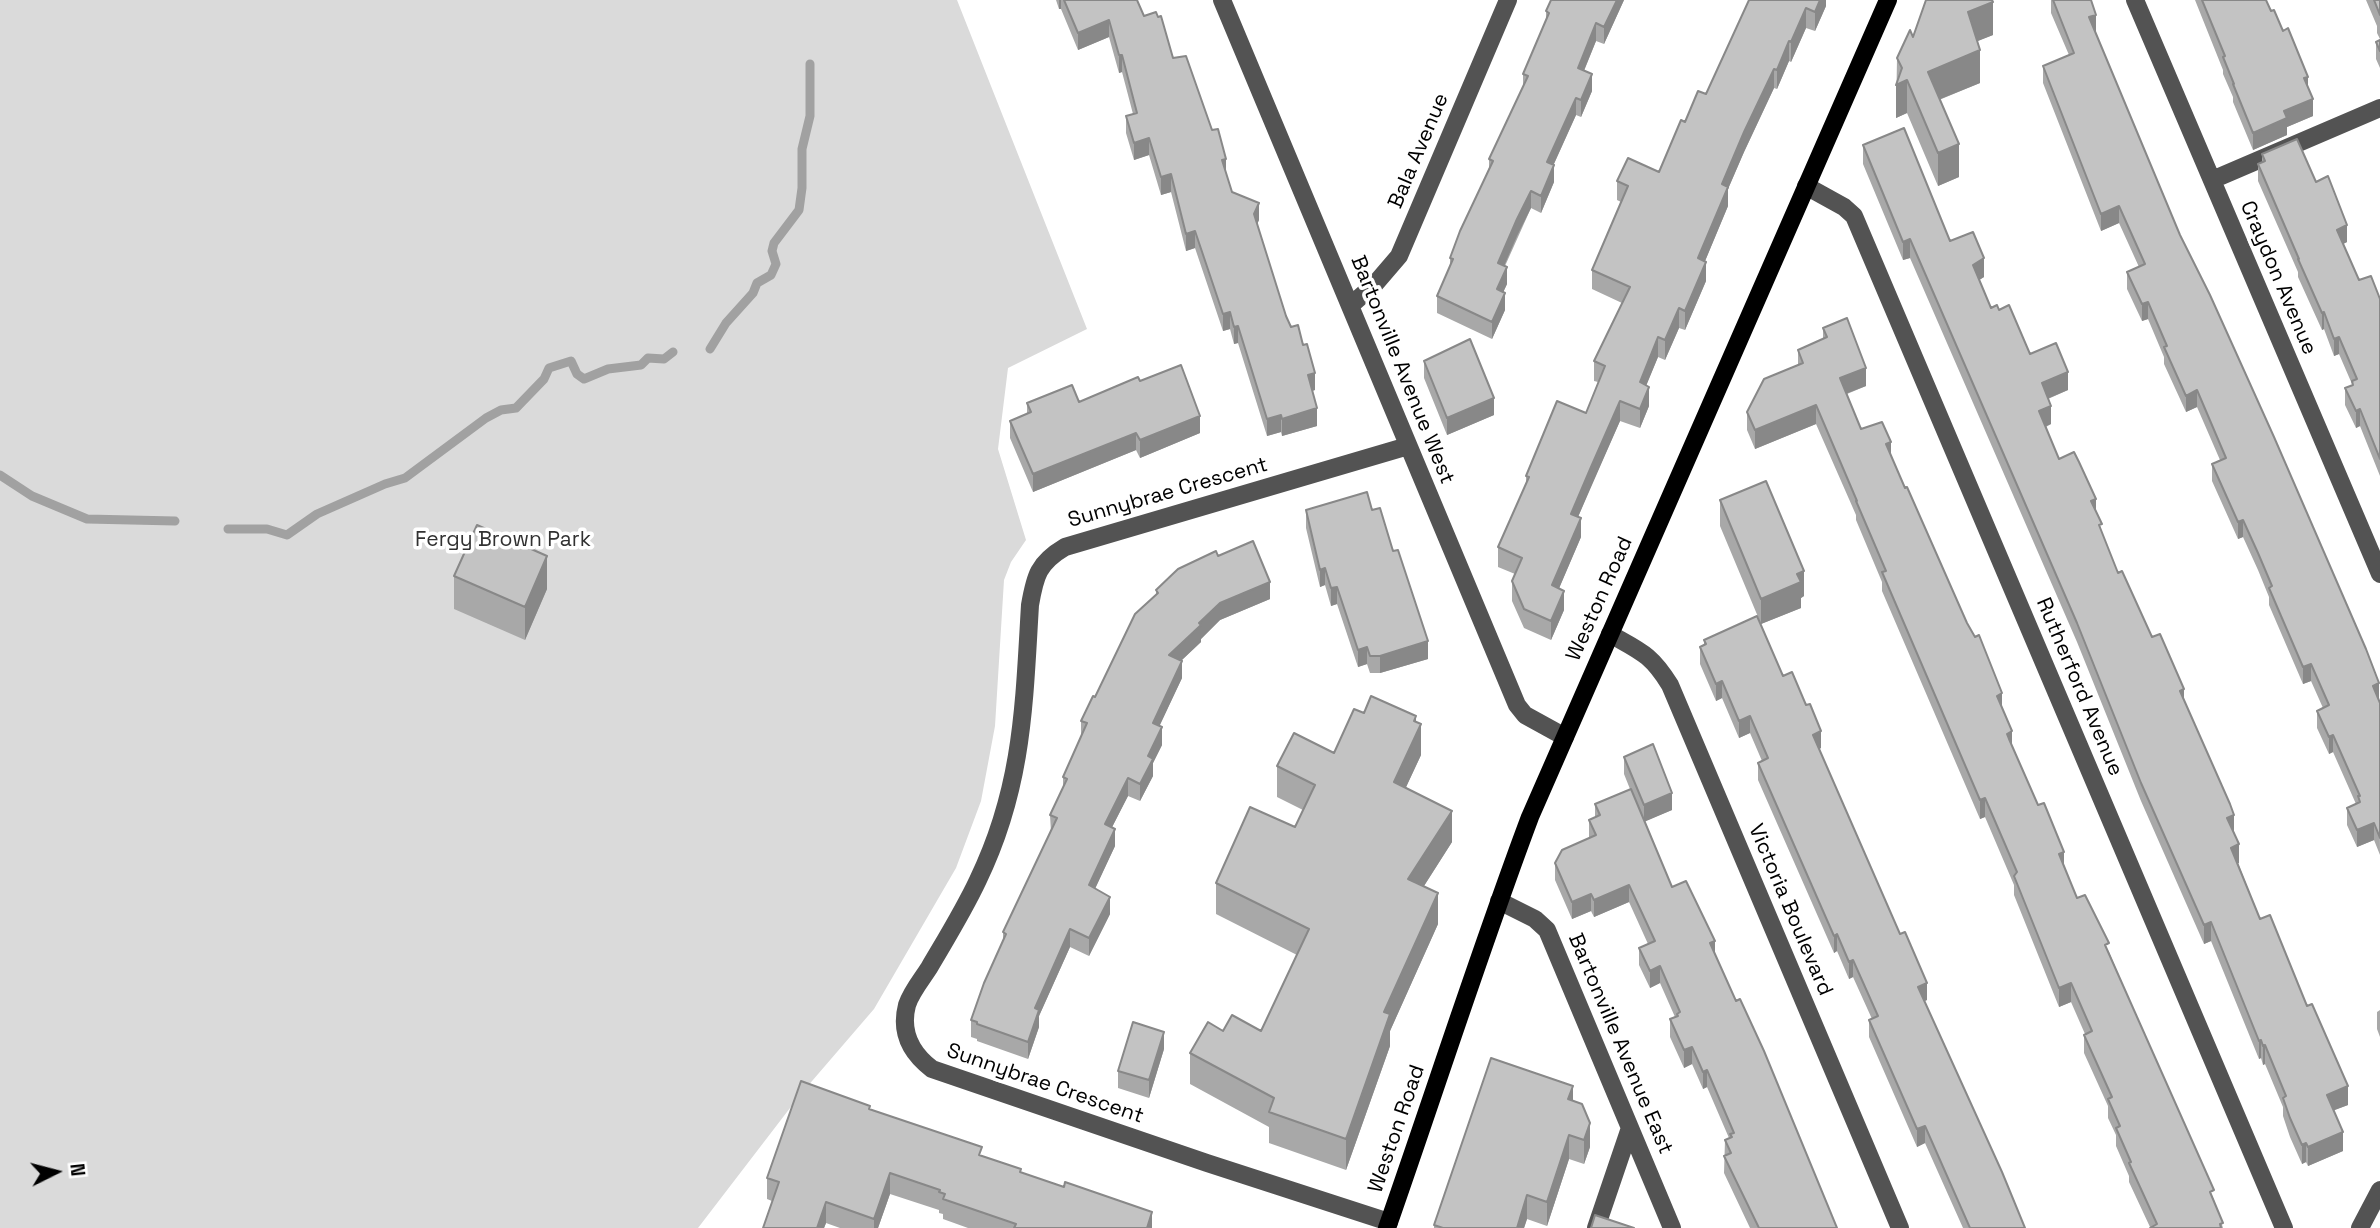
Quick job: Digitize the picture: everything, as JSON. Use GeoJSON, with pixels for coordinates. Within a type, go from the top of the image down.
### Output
{"type":"FeatureCollection","features":[{"type":"Feature","properties":{"kind":"main road","name":"Weston Road"},"geometry":{"type":"LineString","coordinates":[[1388,1225],[1530,817],[1888,0]]}},
{"type":"Feature","properties":{"kind":"street","name":"Bartonville Avenue West"},"geometry":{"type":"LineString","coordinates":[[1222,0],[1517,705],[1525,715],[1564,737]]}},
{"type":"Feature","properties":{"kind":"street","name":"Bala Avenue"},"geometry":{"type":"LineString","coordinates":[[1351,305],[1375,284],[1399,256],[1508,0]]}},
{"type":"Feature","properties":{"kind":"street","name":"Craydon Avenue"},"geometry":{"type":"LineString","coordinates":[[2135,0],[2380,574]]}},
{"type":"Feature","properties":{"kind":"street"},"geometry":{"type":"LineString","coordinates":[[2212,180],[2380,108]]}},
{"type":"Feature","properties":{"kind":"street","name":"Rutherford Avenue"},"geometry":{"type":"LineString","coordinates":[[1806,186],[1844,207],[1854,216],[2284,1228]]}},
{"type":"Feature","properties":{"kind":"street","name":"Sunnybrae Crescent"},"geometry":{"type":"LineString","coordinates":[[1388,1225],[932,1069],[918,1059],[909,1045],[905,1028],[908,1004],[978,881],[993,848],[1014,780],[1023,723],[1030,605],[1040,569],[1049,556],[1065,547],[1408,446]]}},
{"type":"Feature","properties":{"kind":"street","name":"Victoria Boulevard"},"geometry":{"type":"LineString","coordinates":[[1610,634],[1646,654],[1657,664],[1670,685],[1900,1228]]}},
{"type":"Feature","properties":{"kind":"street","name":"Bartonville Avenue East"},"geometry":{"type":"LineString","coordinates":[[1499,901],[1535,919],[1547,930],[1672,1228]]}},
{"type":"Feature","properties":{"kind":"street"},"geometry":{"type":"LineString","coordinates":[[1596,1228],[1630,1128]]}},
{"type":"Feature","properties":{"kind":"street"},"geometry":{"type":"LineString","coordinates":[[2360,1228],[2380,1190]]}},
{"type":"Feature","properties":{"kind":"green space","name":"Fergy Brown Park"},"geometry":{"type":"Polygon","coordinates":[[[0,0],[957,0],[1087,329],[1008,368],[998,449],[1026,540],[1011,562],[1004,580],[995,726],[981,801],[956,868],[874,1009],[800,1095],[698,1228],[0,1228],[0,0]]]}},
{"type":"Feature","properties":{"kind":"building"},"geometry":{"type":"Polygon","coordinates":[[[1064,0],[1137,0],[1144,16],[1156,12],[1158,17],[1161,16],[1173,58],[1186,56],[1212,130],[1218,129],[1226,159],[1222,160],[1232,192],[1259,203],[1254,214],[1286,316],[1291,327],[1298,325],[1303,345],[1307,344],[1315,373],[1308,375],[1317,408],[1282,419],[1281,415],[1267,419],[1238,326],[1234,327],[1230,312],[1223,314],[1195,231],[1186,234],[1171,174],[1161,177],[1149,138],[1134,143],[1126,116],[1137,113],[1122,55],[1119,55],[1109,20],[1078,33],[1064,0]]]}},
{"type":"Feature","properties":{"kind":"building"},"geometry":{"type":"Polygon","coordinates":[[[1551,0],[1617,0],[1604,27],[1596,23],[1578,68],[1592,74],[1581,100],[1576,98],[1547,162],[1554,165],[1541,196],[1531,191],[1498,263],[1507,267],[1497,289],[1505,293],[1492,322],[1437,296],[1453,259],[1450,258],[1460,231],[1493,161],[1489,159],[1528,76],[1523,74],[1549,13],[1546,11],[1551,0]]]}},
{"type":"Feature","properties":{"kind":"building"},"geometry":{"type":"Polygon","coordinates":[[[1749,0],[1820,0],[1815,12],[1806,8],[1744,132],[1722,184],[1728,187],[1698,258],[1706,262],[1685,311],[1679,308],[1665,340],[1658,337],[1640,382],[1649,387],[1640,409],[1620,401],[1591,467],[1571,514],[1581,518],[1552,585],[1564,591],[1551,621],[1524,609],[1512,581],[1522,558],[1498,547],[1529,477],[1526,476],[1557,401],[1586,413],[1605,366],[1594,361],[1630,287],[1592,270],[1628,186],[1617,181],[1628,158],[1659,172],[1681,120],[1685,122],[1698,91],[1706,94],[1749,0]]]}},
{"type":"Feature","properties":{"kind":"building"},"geometry":{"type":"Polygon","coordinates":[[[1926,0],[1993,2],[1968,12],[1980,50],[1928,72],[1959,144],[1938,153],[1907,80],[1896,85],[1902,68],[1897,58],[1910,30],[1913,37],[1926,0]]]}},
{"type":"Feature","properties":{"kind":"building"},"geometry":{"type":"Polygon","coordinates":[[[2053,0],[2091,0],[2096,15],[2089,17],[2180,235],[2274,437],[2366,649],[2379,683],[2373,686],[2380,703],[2380,838],[2374,823],[2357,830],[2347,808],[2360,802],[2360,796],[2333,735],[2329,737],[2317,711],[2329,705],[2311,664],[2303,667],[2269,588],[2272,586],[2258,553],[2243,520],[2238,522],[2212,464],[2226,458],[2197,390],[2186,396],[2148,302],[2142,304],[2127,272],[2145,264],[2119,206],[2101,214],[2043,66],[2074,53],[2053,0]]]}},
{"type":"Feature","properties":{"kind":"building"},"geometry":{"type":"Polygon","coordinates":[[[2202,0],[2266,0],[2271,11],[2274,10],[2283,31],[2288,28],[2308,77],[2304,78],[2313,99],[2284,111],[2287,118],[2253,133],[2202,0]]]}},
{"type":"Feature","properties":{"kind":"building"},"geometry":{"type":"Polygon","coordinates":[[[2374,0],[2380,0],[2380,15],[2374,0]]]}},
{"type":"Feature","properties":{"kind":"building"},"geometry":{"type":"Polygon","coordinates":[[[1904,128],[1950,241],[1973,232],[1984,258],[1973,265],[1991,308],[1997,305],[1999,310],[2009,305],[2030,354],[2056,343],[2068,372],[2042,383],[2051,406],[2039,411],[2059,459],[2074,452],[2096,499],[2091,501],[2102,524],[2099,525],[2118,573],[2122,571],[2152,637],[2160,634],[2184,689],[2180,691],[2234,815],[2227,818],[2239,844],[2231,848],[2260,919],[2270,915],[2307,1006],[2312,1004],[2348,1086],[2327,1095],[2343,1132],[2308,1147],[2306,1143],[2302,1145],[2290,1118],[2283,1098],[2286,1096],[2265,1045],[2259,1041],[2211,922],[2204,925],[2141,783],[2077,623],[1910,239],[1903,242],[1863,145],[1904,128]]]}},
{"type":"Feature","properties":{"kind":"building"},"geometry":{"type":"Polygon","coordinates":[[[2297,139],[2316,182],[2328,176],[2347,225],[2337,230],[2359,280],[2371,276],[2380,299],[2380,459],[2360,409],[2356,411],[2345,388],[2353,385],[2352,381],[2357,379],[2339,337],[2334,339],[2324,312],[2322,313],[2258,164],[2265,161],[2262,154],[2297,139]]]}},
{"type":"Feature","properties":{"kind":"building"},"geometry":{"type":"Polygon","coordinates":[[[1847,318],[1866,368],[1840,378],[1861,429],[1882,422],[1891,442],[1886,444],[1905,488],[1907,487],[1967,623],[1975,637],[1979,635],[2002,693],[1997,696],[2012,731],[2007,734],[2009,739],[2038,805],[2044,803],[2064,852],[2059,854],[2077,898],[2085,895],[2109,943],[2105,945],[2214,1190],[2210,1192],[2223,1223],[2220,1224],[2221,1228],[2150,1228],[2157,1224],[2129,1163],[2131,1162],[2116,1128],[2120,1126],[2108,1099],[2112,1097],[2084,1035],[2092,1031],[2071,983],[2059,988],[2014,876],[2017,872],[1985,798],[1980,800],[1882,572],[1886,571],[1816,405],[1755,430],[1747,412],[1764,379],[1803,363],[1798,350],[1827,337],[1823,328],[1847,318]]]}},
{"type":"Feature","properties":{"kind":"building"},"geometry":{"type":"Polygon","coordinates":[[[1470,339],[1494,398],[1447,418],[1424,361],[1470,339]]]}},
{"type":"Feature","properties":{"kind":"building"},"geometry":{"type":"Polygon","coordinates":[[[1181,365],[1200,416],[1140,440],[1136,433],[1033,474],[1010,421],[1031,412],[1027,403],[1072,385],[1079,402],[1138,377],[1140,381],[1181,365]]]}},
{"type":"Feature","properties":{"kind":"building"},"geometry":{"type":"Polygon","coordinates":[[[1766,481],[1804,571],[1797,574],[1801,582],[1761,599],[1720,500],[1766,481]]]}},
{"type":"Feature","properties":{"kind":"building"},"geometry":{"type":"Polygon","coordinates":[[[1367,492],[1372,510],[1380,508],[1393,551],[1398,550],[1428,641],[1380,656],[1370,656],[1367,647],[1358,650],[1337,587],[1331,588],[1325,568],[1320,570],[1306,510],[1367,492]]]}},
{"type":"Feature","properties":{"kind":"building"},"geometry":{"type":"Polygon","coordinates":[[[477,525],[547,556],[525,607],[454,576],[477,525]]]}},
{"type":"Feature","properties":{"kind":"building"},"geometry":{"type":"Polygon","coordinates":[[[1253,541],[1270,582],[1220,603],[1169,655],[1182,661],[1153,723],[1162,727],[1148,756],[1153,759],[1140,784],[1128,778],[1105,824],[1115,829],[1089,885],[1110,897],[1089,938],[1070,929],[1035,1008],[1039,1010],[1028,1042],[977,1024],[971,1020],[1006,934],[1003,932],[1057,818],[1050,815],[1067,779],[1063,777],[1087,723],[1081,721],[1135,614],[1158,593],[1156,590],[1178,569],[1216,551],[1218,556],[1253,541]]]}},
{"type":"Feature","properties":{"kind":"building"},"geometry":{"type":"Polygon","coordinates":[[[1757,616],[1783,676],[1792,672],[1806,705],[1810,704],[1821,731],[1813,735],[1900,934],[1905,932],[1927,983],[1918,987],[2025,1228],[1970,1228],[1925,1126],[1917,1129],[1869,1020],[1878,1016],[1853,960],[1849,962],[1837,934],[1834,936],[1758,763],[1768,758],[1750,716],[1739,721],[1722,681],[1716,684],[1700,647],[1706,644],[1704,640],[1757,616]]]}},
{"type":"Feature","properties":{"kind":"building"},"geometry":{"type":"Polygon","coordinates":[[[1371,696],[1416,716],[1414,721],[1421,724],[1394,782],[1452,811],[1408,879],[1438,893],[1384,1012],[1390,1014],[1346,1139],[1269,1112],[1274,1098],[1190,1053],[1208,1022],[1223,1031],[1232,1015],[1261,1031],[1309,929],[1216,883],[1250,807],[1295,827],[1315,785],[1277,766],[1294,733],[1334,753],[1354,709],[1364,713],[1371,696]]]}},
{"type":"Feature","properties":{"kind":"building"},"geometry":{"type":"Polygon","coordinates":[[[1653,744],[1672,793],[1644,805],[1624,757],[1653,744]]]}},
{"type":"Feature","properties":{"kind":"building"},"geometry":{"type":"Polygon","coordinates":[[[1631,789],[1672,887],[1686,881],[1715,941],[1710,943],[1736,1001],[1740,999],[1764,1051],[1837,1228],[1759,1228],[1724,1156],[1731,1153],[1725,1140],[1734,1133],[1707,1070],[1703,1072],[1692,1047],[1684,1050],[1670,1019],[1678,1016],[1680,1012],[1660,966],[1650,971],[1639,948],[1655,941],[1629,885],[1594,900],[1591,894],[1572,902],[1555,863],[1562,850],[1596,835],[1589,820],[1600,815],[1595,804],[1631,789]]]}},
{"type":"Feature","properties":{"kind":"building"},"geometry":{"type":"Polygon","coordinates":[[[1133,1022],[1164,1032],[1149,1080],[1118,1071],[1133,1022]]]}},
{"type":"Feature","properties":{"kind":"building"},"geometry":{"type":"Polygon","coordinates":[[[1491,1058],[1573,1086],[1568,1099],[1582,1104],[1590,1123],[1584,1140],[1569,1135],[1547,1202],[1527,1195],[1517,1228],[1443,1228],[1434,1225],[1491,1058]]]}},
{"type":"Feature","properties":{"kind":"building"},"geometry":{"type":"Polygon","coordinates":[[[801,1081],[870,1106],[869,1109],[982,1147],[979,1155],[1021,1169],[1020,1172],[1064,1187],[1065,1182],[1152,1212],[1147,1228],[1014,1228],[1016,1224],[943,1199],[945,1194],[939,1192],[940,1190],[890,1173],[874,1219],[826,1202],[817,1228],[763,1228],[779,1182],[767,1178],[801,1081]]]}},
{"type":"Feature","properties":{"kind":"building"},"geometry":{"type":"Polygon","coordinates":[[[1595,1215],[1634,1228],[1591,1228],[1595,1215]]]}},
{"type":"Feature","properties":{"kind":"waterway"},"geometry":{"type":"LineString","coordinates":[[710,349],[726,323],[753,293],[757,283],[771,275],[776,264],[772,251],[774,243],[799,210],[802,149],[810,116],[810,64]]}},
{"type":"Feature","properties":{"kind":"waterway"},"geometry":{"type":"LineString","coordinates":[[228,529],[267,529],[287,535],[317,514],[405,478],[486,418],[501,410],[516,408],[544,379],[549,368],[571,361],[577,374],[584,379],[608,369],[641,365],[648,358],[664,359],[673,352]]}},
{"type":"Feature","properties":{"kind":"waterway"},"geometry":{"type":"LineString","coordinates":[[0,475],[32,496],[87,519],[175,521]]}}]}
